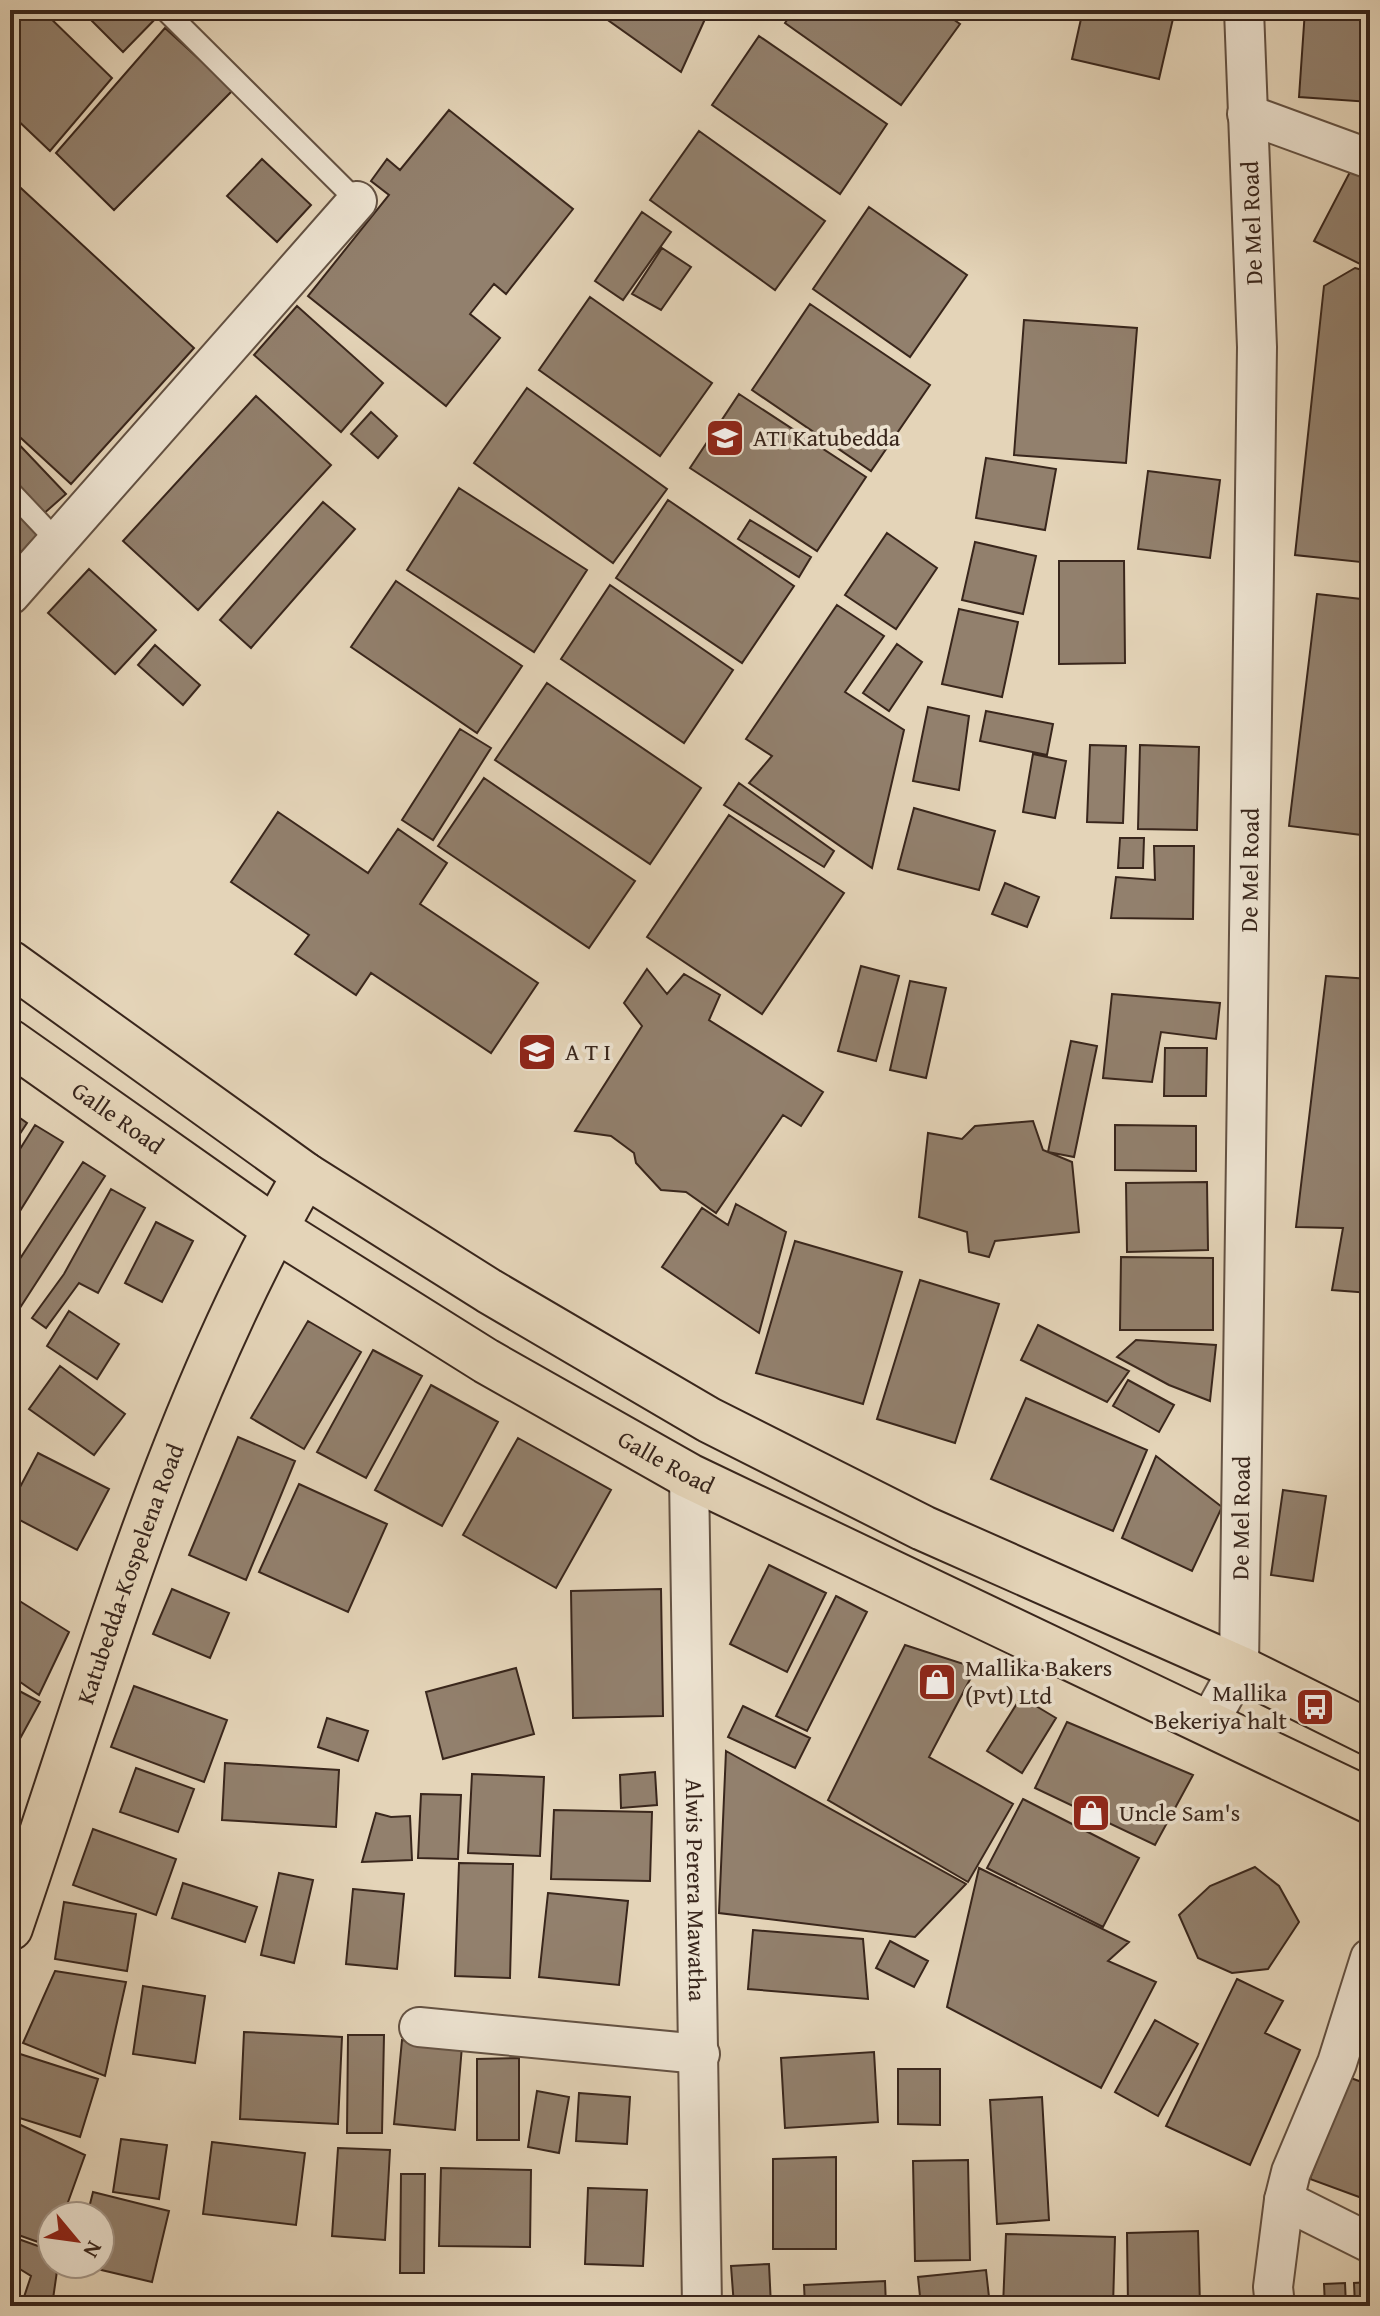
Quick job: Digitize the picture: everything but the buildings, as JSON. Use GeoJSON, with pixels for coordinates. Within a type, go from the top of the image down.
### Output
{"type":"FeatureCollection","features":[{"type":"Feature","properties":{"kind":"main road"},"geometry":{"type":"LineString","coordinates":[[10,963],[305,1175],[489,1291],[709,1420],[923,1528],[1239,1668],[1370,1733]]}},
{"type":"Feature","properties":{"kind":"main road","name":"Galle Road"},"geometry":{"type":"LineString","coordinates":[[10,1042],[274,1228],[486,1361],[689,1476],[1370,1801]]}},
{"type":"Feature","properties":{"kind":"main road","name":"Katubedda-Kospelena Road"},"geometry":{"type":"LineString","coordinates":[[10,1928],[147,1527],[193,1404],[274,1228],[305,1175]]}},
{"type":"Feature","properties":{"kind":"street","name":"De Mel Road"},"geometry":{"type":"LineString","coordinates":[[1208,1724],[1239,1668],[1257,347],[1244,10]]}},
{"type":"Feature","properties":{"kind":"street"},"geometry":{"type":"LineString","coordinates":[[1247,114],[1370,159]]}},
{"type":"Feature","properties":{"kind":"street"},"geometry":{"type":"LineString","coordinates":[[10,595],[357,201]]}},
{"type":"Feature","properties":{"kind":"street","name":"Alwis Perera Mawatha"},"geometry":{"type":"LineString","coordinates":[[689,1476],[702,2306]]}},
{"type":"Feature","properties":{"kind":"street"},"geometry":{"type":"LineString","coordinates":[[1275,2306],[1273,2287],[1284,2200],[1291,2172],[1337,2063],[1370,1958]]}},
{"type":"Feature","properties":{"kind":"street"},"geometry":{"type":"LineString","coordinates":[[419,2027],[700,2054]]}},
{"type":"Feature","properties":{"kind":"street"},"geometry":{"type":"LineString","coordinates":[[1284,2200],[1370,2243]]}},
{"type":"Feature","properties":{"kind":"lane"},"geometry":{"type":"LineString","coordinates":[[165,10],[357,201]]}},
{"type":"Feature","properties":{"kind":"lane"},"geometry":{"type":"LineString","coordinates":[[10,491],[58,542]]}},
{"type":"Feature","properties":{"kind":"place","name":"ATI Katubedda"},"geometry":{"type":"Point","coordinates":[725,438]}},
{"type":"Feature","properties":{"kind":"place","name":"A T I"},"geometry":{"type":"Point","coordinates":[537,1052]}},
{"type":"Feature","properties":{"kind":"place","name":"Mallika Bakers (Pvt) Ltd"},"geometry":{"type":"Point","coordinates":[937,1682]}},
{"type":"Feature","properties":{"kind":"place","name":"Mallika Bekeriya halt"},"geometry":{"type":"Point","coordinates":[1315,1707]}},
{"type":"Feature","properties":{"kind":"place","name":"Uncle Sam's"},"geometry":{"type":"Point","coordinates":[1091,1813]}}]}
